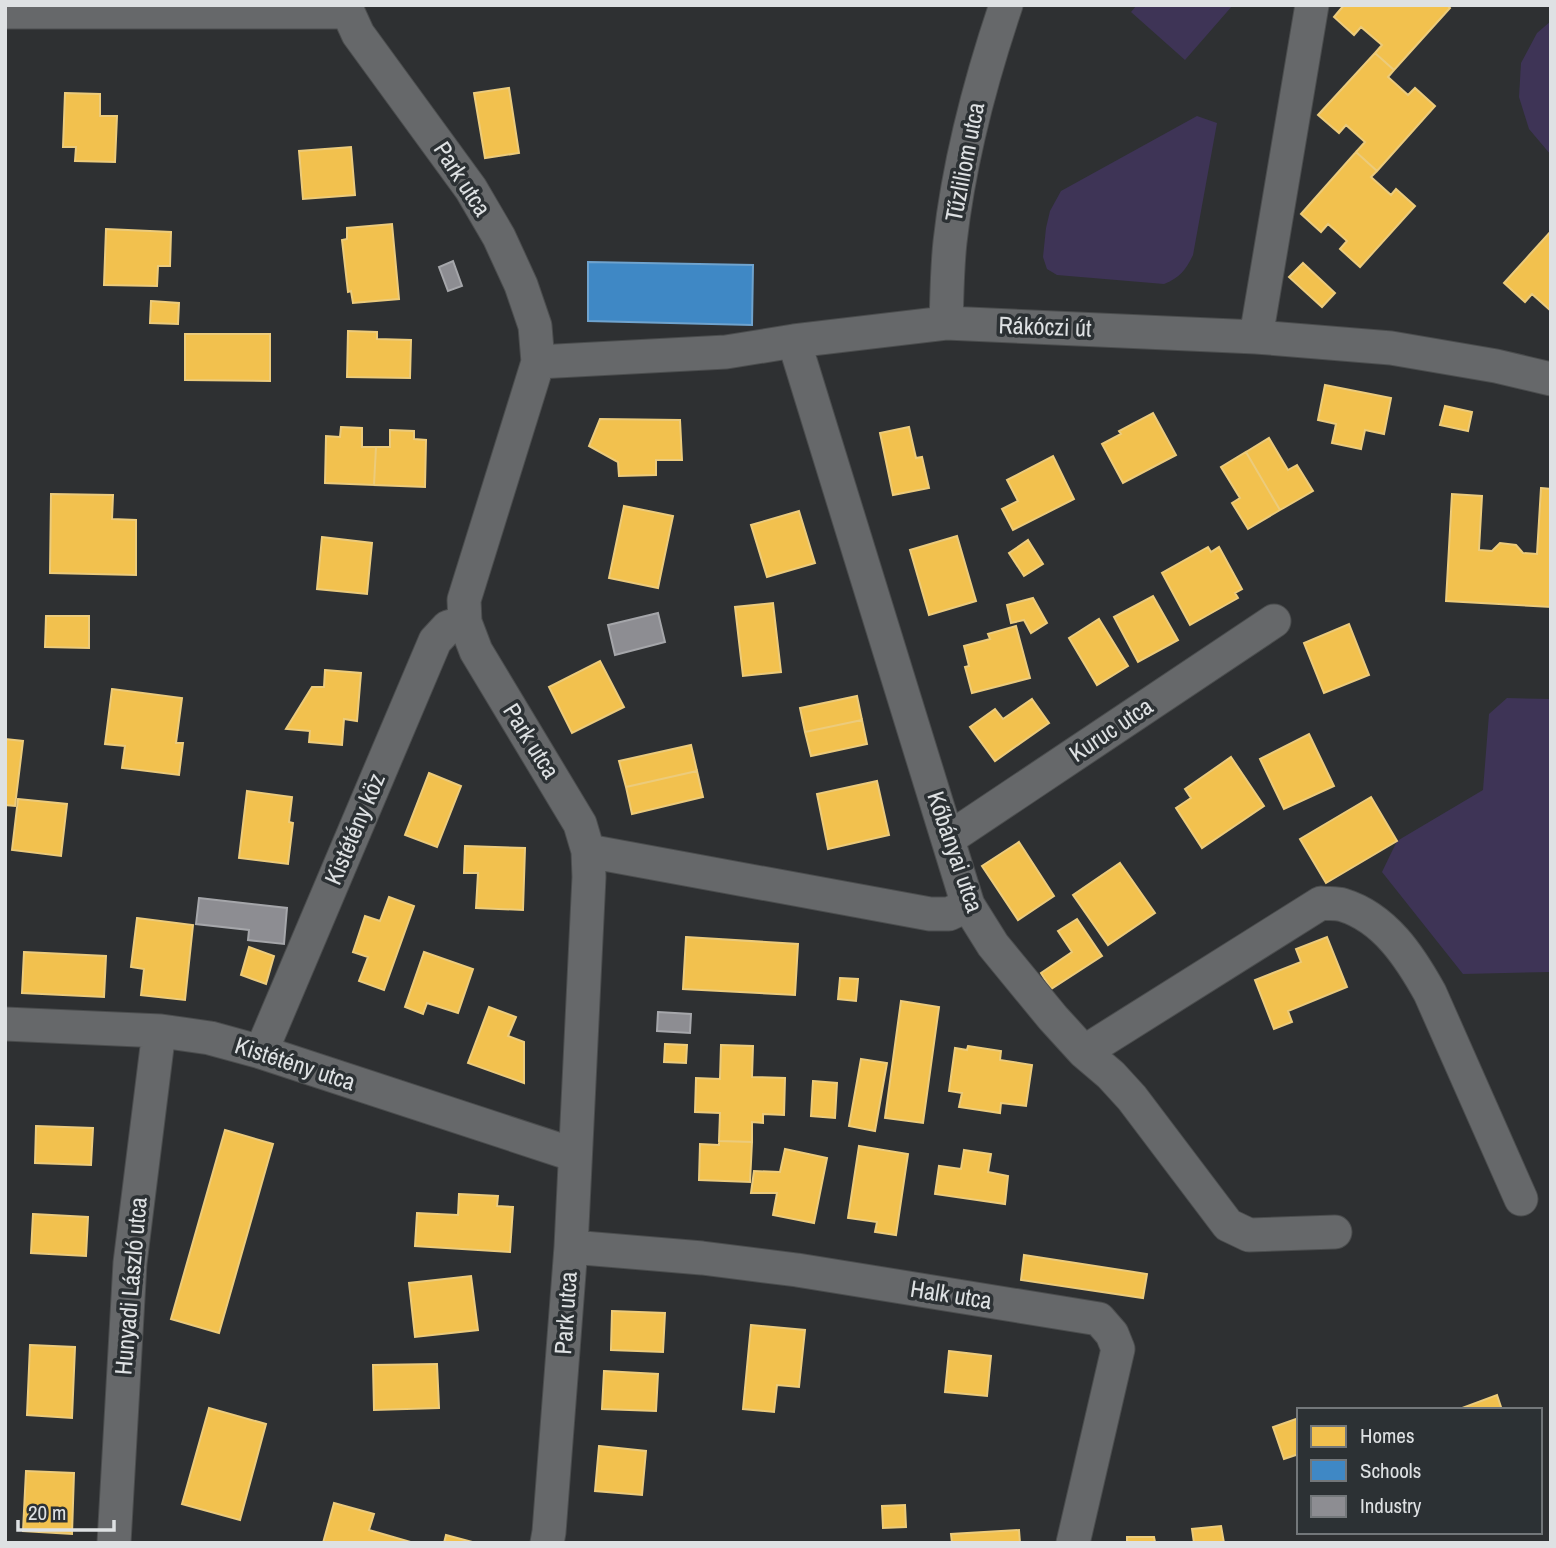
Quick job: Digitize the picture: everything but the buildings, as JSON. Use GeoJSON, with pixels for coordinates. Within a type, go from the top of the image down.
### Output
{"type":"FeatureCollection","features":[{"type":"Feature","properties":{"kind":"street","name":"Tűzliliom utca"},"geometry":{"type":"LineString","coordinates":[[946,323],[950,242],[957,187],[971,118],[1006,5]]}},
{"type":"Feature","properties":{"kind":"street"},"geometry":{"type":"LineString","coordinates":[[1256,337],[1312,5]]}},
{"type":"Feature","properties":{"kind":"street"},"geometry":{"type":"LineString","coordinates":[[5,12],[348,8]]}},
{"type":"Feature","properties":{"kind":"street","name":"Park utca"},"geometry":{"type":"LineString","coordinates":[[348,8],[358,34],[471,189],[499,237],[521,285],[535,326],[538,362],[464,600],[465,622],[476,651],[580,824],[588,851],[589,877],[571,1247],[547,1543]]}},
{"type":"Feature","properties":{"kind":"street","name":"Rákóczi út"},"geometry":{"type":"LineString","coordinates":[[538,362],[726,352],[946,323],[1256,337],[1391,348],[1496,366],[1551,379]]}},
{"type":"Feature","properties":{"kind":"street","name":"Kőbányai utca"},"geometry":{"type":"LineString","coordinates":[[794,341],[968,905],[993,945],[1053,1018],[1132,1098],[1228,1225],[1249,1236],[1335,1232]]}},
{"type":"Feature","properties":{"kind":"street","name":"Kuruc utca"},"geometry":{"type":"LineString","coordinates":[[948,839],[1274,621]]}},
{"type":"Feature","properties":{"kind":"street","name":"Kistétény köz"},"geometry":{"type":"LineString","coordinates":[[261,1052],[435,641],[448,627],[465,622]]}},
{"type":"Feature","properties":{"kind":"street"},"geometry":{"type":"LineString","coordinates":[[588,851],[930,914],[949,914],[968,905]]}},
{"type":"Feature","properties":{"kind":"street"},"geometry":{"type":"LineString","coordinates":[[1084,1052],[1321,903],[1341,904],[1387,931],[1415,966],[1430,993],[1521,1199]]}},
{"type":"Feature","properties":{"kind":"street","name":"Kistétény utca"},"geometry":{"type":"LineString","coordinates":[[5,1024],[161,1031],[210,1038],[261,1052],[575,1155]]}},
{"type":"Feature","properties":{"kind":"street","name":"Hunyadi László utca"},"geometry":{"type":"LineString","coordinates":[[114,1543],[130,1263],[161,1031]]}},
{"type":"Feature","properties":{"kind":"street","name":"Halk utca"},"geometry":{"type":"LineString","coordinates":[[571,1247],[702,1258],[797,1270],[1099,1319],[1112,1334],[1118,1349],[1073,1543]]}},
{"type":"Feature","properties":{"kind":"shaded area"},"geometry":{"type":"Polygon","coordinates":[[[1137,5],[1233,5],[1185,60],[1131,12],[1137,5]]]}},
{"type":"Feature","properties":{"kind":"shaded area"},"geometry":{"type":"Polygon","coordinates":[[[1551,21],[1551,155],[1529,129],[1519,97],[1521,63],[1537,33],[1551,21]]]}},
{"type":"Feature","properties":{"kind":"shaded area"},"geometry":{"type":"Polygon","coordinates":[[[1197,116],[1217,123],[1193,255],[1182,273],[1164,284],[1057,275],[1047,269],[1043,257],[1046,228],[1050,211],[1061,191],[1197,116]]]}},
{"type":"Feature","properties":{"kind":"shaded area"},"geometry":{"type":"Polygon","coordinates":[[[1507,698],[1551,699],[1551,972],[1463,974],[1382,872],[1397,841],[1483,790],[1489,714],[1507,698]]]}}]}
